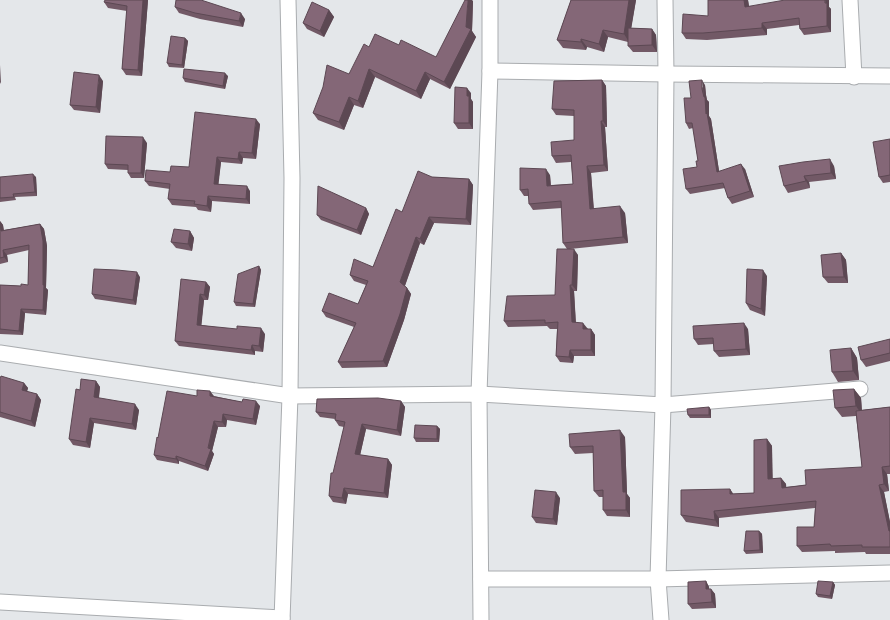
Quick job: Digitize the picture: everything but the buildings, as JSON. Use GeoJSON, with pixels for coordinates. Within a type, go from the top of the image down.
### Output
{"type":"FeatureCollection","features":[{"type":"Feature","properties":{"kind":"street"},"geometry":{"type":"LineString","coordinates":[[0,602],[282,619],[290,396],[292,178],[288,0]]}},
{"type":"Feature","properties":{"kind":"street"},"geometry":{"type":"LineString","coordinates":[[481,620],[479,394],[490,71],[490,0]]}},
{"type":"Feature","properties":{"kind":"street"},"geometry":{"type":"LineString","coordinates":[[661,620],[658,579],[663,405],[666,74],[665,0]]}},
{"type":"Feature","properties":{"kind":"street"},"geometry":{"type":"LineString","coordinates":[[850,0],[854,77]]}},
{"type":"Feature","properties":{"kind":"street"},"geometry":{"type":"LineString","coordinates":[[490,71],[854,77],[890,76]]}},
{"type":"Feature","properties":{"kind":"street"},"geometry":{"type":"LineString","coordinates":[[0,353],[290,396],[479,394],[663,405],[860,389]]}},
{"type":"Feature","properties":{"kind":"street"},"geometry":{"type":"LineString","coordinates":[[481,578],[658,579],[890,573]]}}]}
